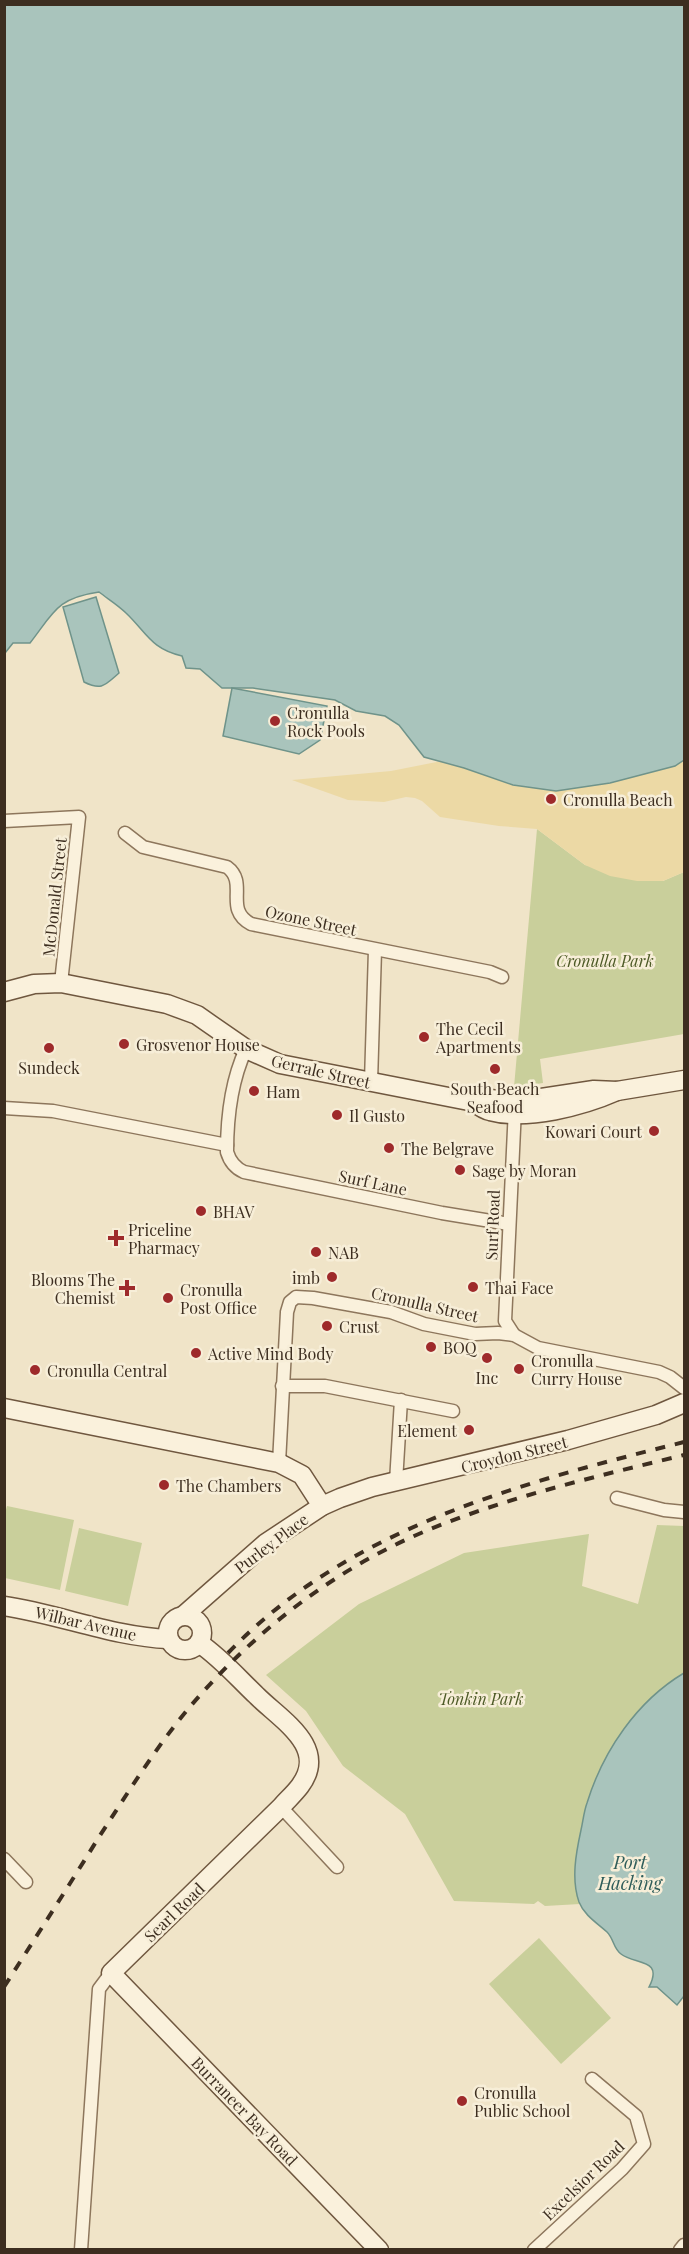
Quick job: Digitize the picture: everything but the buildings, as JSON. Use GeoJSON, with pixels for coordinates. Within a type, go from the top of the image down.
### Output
{"type":"FeatureCollection","features":[{"type":"Feature","properties":{"kind":"street","name":"McDonald Street"},"geometry":{"type":"LineString","coordinates":[[4,821],[79,817],[61,983]]}},
{"type":"Feature","properties":{"kind":"street","name":"Ozone Street"},"geometry":{"type":"LineString","coordinates":[[125,833],[143,847],[227,867],[234,872],[237,911],[240,917],[250,924],[490,972],[502,977]]}},
{"type":"Feature","properties":{"kind":"street"},"geometry":{"type":"LineString","coordinates":[[371,1082],[375,950]]}},
{"type":"Feature","properties":{"kind":"street","name":"Gerrale Street"},"geometry":{"type":"LineString","coordinates":[[4,992],[34,984],[61,983],[183,1009],[214,1026],[246,1049],[288,1066],[474,1102],[488,1111],[580,1105],[617,1091],[684,1080]]}},
{"type":"Feature","properties":{"kind":"street"},"geometry":{"type":"LineString","coordinates":[[4,1108],[53,1111],[227,1145],[231,1088],[246,1049]]}},
{"type":"Feature","properties":{"kind":"street","name":"Surf Road"},"geometry":{"type":"LineString","coordinates":[[514,1335],[505,1321],[515,1108]]}},
{"type":"Feature","properties":{"kind":"street","name":"Surf Lane"},"geometry":{"type":"LineString","coordinates":[[227,1145],[233,1165],[244,1172],[442,1214],[508,1224]]}},
{"type":"Feature","properties":{"kind":"street","name":"Cronulla Street"},"geometry":{"type":"LineString","coordinates":[[282,1386],[287,1312],[292,1299],[296,1297],[392,1312],[424,1324],[475,1334],[514,1335],[538,1348],[659,1372],[684,1388]]}},
{"type":"Feature","properties":{"kind":"street"},"geometry":{"type":"LineString","coordinates":[[279,1463],[282,1386],[325,1386],[453,1412]]}},
{"type":"Feature","properties":{"kind":"street"},"geometry":{"type":"LineString","coordinates":[[396,1482],[401,1400]]}},
{"type":"Feature","properties":{"kind":"street","name":"Croydon Street"},"geometry":{"type":"LineString","coordinates":[[340,1498],[656,1416],[684,1403]]}},
{"type":"Feature","properties":{"kind":"street"},"geometry":{"type":"LineString","coordinates":[[4,1408],[279,1463],[302,1475],[322,1506]]}},
{"type":"Feature","properties":{"kind":"street","name":"Purley Place"},"geometry":{"type":"LineString","coordinates":[[190,1619],[207,1594],[266,1543],[322,1506],[340,1498]]}},
{"type":"Feature","properties":{"kind":"street"},"geometry":{"type":"LineString","coordinates":[[618,1498],[664,1510],[684,1512]]}},
{"type":"Feature","properties":{"kind":"street","name":"Wilbar Avenue"},"geometry":{"type":"LineString","coordinates":[[4,1606],[141,1636],[168,1638]]}},
{"type":"Feature","properties":{"kind":"street"},"geometry":{"type":"LineString","coordinates":[[176,1618],[190,1619],[202,1632],[199,1643],[185,1651],[175,1647],[168,1638],[170,1624],[176,1618]]}},
{"type":"Feature","properties":{"kind":"street","name":"Searl Road"},"geometry":{"type":"LineString","coordinates":[[81,2250],[99,1989],[111,1973],[281,1807],[304,1779],[308,1762],[306,1747],[296,1731],[199,1643]]}},
{"type":"Feature","properties":{"kind":"street"},"geometry":{"type":"LineString","coordinates":[[281,1807],[337,1867]]}},
{"type":"Feature","properties":{"kind":"street"},"geometry":{"type":"LineString","coordinates":[[4,1859],[26,1882]]}},
{"type":"Feature","properties":{"kind":"street","name":"Burraneer Bay Road"},"geometry":{"type":"LineString","coordinates":[[111,1973],[379,2250]]}},
{"type":"Feature","properties":{"kind":"street","name":"Excelsior Road"},"geometry":{"type":"LineString","coordinates":[[534,2250],[622,2169],[644,2144],[636,2116],[592,2079]]}},
{"type":"Feature","properties":{"kind":"street"},"geometry":{"type":"LineString","coordinates":[[680,2250],[684,2245]]}},
{"type":"Feature","properties":{"kind":"green space","name":"Cronulla Park"},"geometry":{"type":"Polygon","coordinates":[[[537,829],[585,865],[663,881],[684,872],[684,1034],[540,1059],[543,1083],[514,1087],[537,829]]]}},
{"type":"Feature","properties":{"kind":"green space"},"geometry":{"type":"Polygon","coordinates":[[[7,1506],[74,1520],[60,1590],[5,1578],[4,1517],[7,1506]]]}},
{"type":"Feature","properties":{"kind":"green space","name":"Tonkin Park"},"geometry":{"type":"Polygon","coordinates":[[[657,1525],[684,1526],[684,1673],[648,1702],[633,1719],[607,1757],[597,1778],[583,1822],[578,1853],[576,1873],[580,1904],[545,1906],[538,1901],[534,1904],[454,1901],[405,1814],[343,1766],[306,1711],[266,1675],[359,1604],[464,1553],[589,1534],[582,1586],[638,1604],[657,1525]]]}},
{"type":"Feature","properties":{"kind":"green space"},"geometry":{"type":"Polygon","coordinates":[[[79,1528],[142,1543],[128,1606],[65,1591],[79,1528]]]}},
{"type":"Feature","properties":{"kind":"green space"},"geometry":{"type":"Polygon","coordinates":[[[539,1938],[611,2018],[561,2064],[489,1984],[539,1938]]]}},
{"type":"Feature","properties":{"kind":"sand","name":"Cronulla Beach"},"geometry":{"type":"Polygon","coordinates":[[[684,718],[684,872],[663,881],[637,881],[610,876],[585,865],[537,829],[440,817],[422,801],[415,798],[406,797],[384,802],[348,800],[292,780],[391,771],[548,740],[684,718]]]}},
{"type":"Feature","properties":{"kind":"water"},"geometry":{"type":"Polygon","coordinates":[[[5,4],[684,5],[684,760],[675,766],[610,783],[556,791],[513,785],[424,757],[399,725],[385,716],[356,711],[335,700],[253,688],[222,688],[200,669],[186,668],[182,656],[156,645],[123,610],[99,592],[74,598],[65,603],[51,615],[30,643],[13,643],[5,653],[5,4]]]}},
{"type":"Feature","properties":{"kind":"water"},"geometry":{"type":"Polygon","coordinates":[[[96,597],[119,673],[107,683],[99,686],[84,682],[63,607],[96,597]]]}},
{"type":"Feature","properties":{"kind":"water","name":"Cronulla Rock Pools"},"geometry":{"type":"Polygon","coordinates":[[[232,688],[327,706],[320,740],[299,754],[223,736],[232,688]]]}},
{"type":"Feature","properties":{"kind":"water","name":"Port Hacking"},"geometry":{"type":"Polygon","coordinates":[[[684,1673],[684,1996],[677,2005],[657,1987],[649,1987],[653,1978],[653,1971],[650,1967],[621,1954],[607,1932],[584,1911],[579,1902],[575,1884],[575,1866],[585,1809],[612,1746],[651,1698],[684,1673]]]}},
{"type":"Feature","properties":{"kind":"railway"},"geometry":{"type":"LineString","coordinates":[[228,1653],[276,1609],[327,1573],[382,1542],[440,1516],[500,1494],[684,1442]]}},
{"type":"Feature","properties":{"kind":"railway"},"geometry":{"type":"LineString","coordinates":[[4,1987],[123,1800],[187,1710],[251,1643],[306,1599],[365,1561],[428,1530],[459,1518],[587,1479],[684,1455]]}},
{"type":"Feature","properties":{"kind":"place","name":"Cronulla Rock Pools"},"geometry":{"type":"Point","coordinates":[275,721]}},
{"type":"Feature","properties":{"kind":"place","name":"Cronulla Beach"},"geometry":{"type":"Point","coordinates":[551,799]}},
{"type":"Feature","properties":{"kind":"place","name":"The Cecil Apartments"},"geometry":{"type":"Point","coordinates":[424,1037]}},
{"type":"Feature","properties":{"kind":"place","name":"Grosvenor House"},"geometry":{"type":"Point","coordinates":[124,1044]}},
{"type":"Feature","properties":{"kind":"place","name":"Sundeck"},"geometry":{"type":"Point","coordinates":[49,1048]}},
{"type":"Feature","properties":{"kind":"place","name":"South Beach Seafood"},"geometry":{"type":"Point","coordinates":[495,1069]}},
{"type":"Feature","properties":{"kind":"place","name":"Ham"},"geometry":{"type":"Point","coordinates":[254,1091]}},
{"type":"Feature","properties":{"kind":"place","name":"Il Gusto"},"geometry":{"type":"Point","coordinates":[337,1115]}},
{"type":"Feature","properties":{"kind":"place","name":"Kowari Court"},"geometry":{"type":"Point","coordinates":[654,1131]}},
{"type":"Feature","properties":{"kind":"place","name":"The Belgrave"},"geometry":{"type":"Point","coordinates":[389,1148]}},
{"type":"Feature","properties":{"kind":"place","name":"Sage by Moran"},"geometry":{"type":"Point","coordinates":[460,1170]}},
{"type":"Feature","properties":{"kind":"place","name":"BHAV"},"geometry":{"type":"Point","coordinates":[201,1211]}},
{"type":"Feature","properties":{"kind":"place","name":"Priceline Pharmacy"},"geometry":{"type":"Point","coordinates":[116,1238]}},
{"type":"Feature","properties":{"kind":"place","name":"NAB"},"geometry":{"type":"Point","coordinates":[316,1252]}},
{"type":"Feature","properties":{"kind":"place","name":"imb"},"geometry":{"type":"Point","coordinates":[332,1277]}},
{"type":"Feature","properties":{"kind":"place","name":"Thai Face"},"geometry":{"type":"Point","coordinates":[473,1287]}},
{"type":"Feature","properties":{"kind":"place","name":"Blooms The Chemist"},"geometry":{"type":"Point","coordinates":[127,1288]}},
{"type":"Feature","properties":{"kind":"place","name":"Cronulla Post Office"},"geometry":{"type":"Point","coordinates":[168,1298]}},
{"type":"Feature","properties":{"kind":"place","name":"Crust"},"geometry":{"type":"Point","coordinates":[327,1326]}},
{"type":"Feature","properties":{"kind":"place","name":"BOQ"},"geometry":{"type":"Point","coordinates":[431,1347]}},
{"type":"Feature","properties":{"kind":"place","name":"Active Mind Body"},"geometry":{"type":"Point","coordinates":[196,1353]}},
{"type":"Feature","properties":{"kind":"place","name":"Inc"},"geometry":{"type":"Point","coordinates":[487,1358]}},
{"type":"Feature","properties":{"kind":"place","name":"Cronulla Curry House"},"geometry":{"type":"Point","coordinates":[519,1369]}},
{"type":"Feature","properties":{"kind":"place","name":"Cronulla Central"},"geometry":{"type":"Point","coordinates":[35,1370]}},
{"type":"Feature","properties":{"kind":"place","name":"Element"},"geometry":{"type":"Point","coordinates":[469,1430]}},
{"type":"Feature","properties":{"kind":"place","name":"The Chambers"},"geometry":{"type":"Point","coordinates":[164,1485]}},
{"type":"Feature","properties":{"kind":"place","name":"Cronulla Public School"},"geometry":{"type":"Point","coordinates":[462,2101]}}]}
